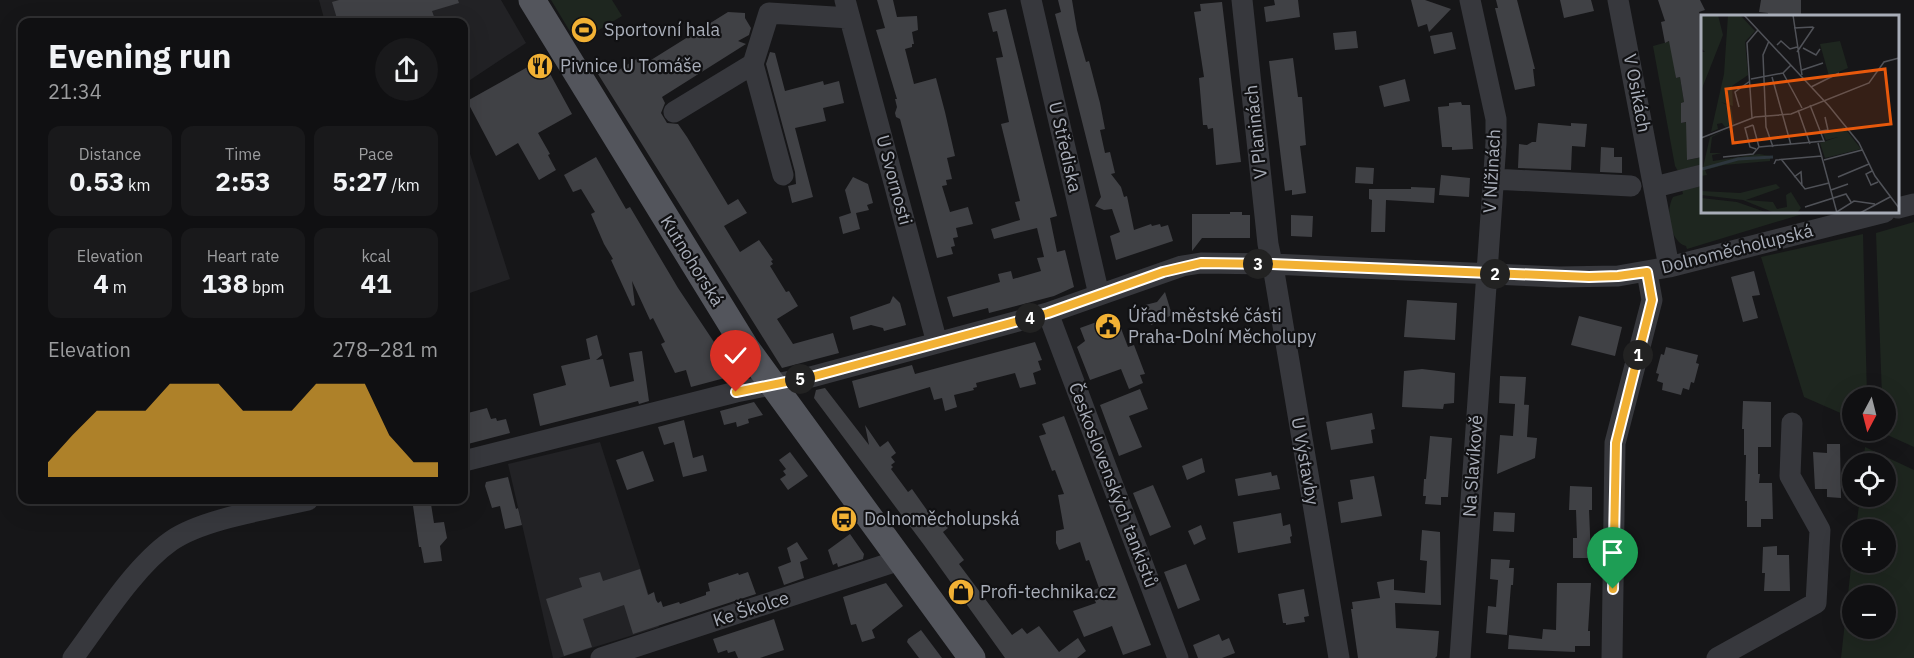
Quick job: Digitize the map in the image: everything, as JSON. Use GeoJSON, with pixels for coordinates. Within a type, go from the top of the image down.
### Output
{"type":"FeatureCollection","features":[{"type":"Feature","properties":{"kind":"main road","name":"Kutnohorská"},"geometry":{"type":"LineString","coordinates":[[532,0],[729,322],[972,658]]}},
{"type":"Feature","properties":{"kind":"street","name":"U Střediska"},"geometry":{"type":"LineString","coordinates":[[1031,0],[1099,295]]}},
{"type":"Feature","properties":{"kind":"street","name":"V Planinách"},"geometry":{"type":"LineString","coordinates":[[1242,0],[1272,264]]}},
{"type":"Feature","properties":{"kind":"street","name":"V Nížinách"},"geometry":{"type":"LineString","coordinates":[[1470,0],[1496,119],[1485,274]]}},
{"type":"Feature","properties":{"kind":"street","name":"V Osikách"},"geometry":{"type":"LineString","coordinates":[[1618,0],[1669,267]]}},
{"type":"Feature","properties":{"kind":"street","name":"U Svornosti"},"geometry":{"type":"LineString","coordinates":[[753,64],[769,13],[848,9],[937,343]]}},
{"type":"Feature","properties":{"kind":"street"},"geometry":{"type":"LineString","coordinates":[[674,112],[753,64],[783,175]]}},
{"type":"Feature","properties":{"kind":"street"},"geometry":{"type":"LineString","coordinates":[[1655,187],[1701,175]]}},
{"type":"Feature","properties":{"kind":"street"},"geometry":{"type":"LineString","coordinates":[[1492,179],[1631,186]]}},
{"type":"Feature","properties":{"kind":"street"},"geometry":{"type":"LineString","coordinates":[[1899,208],[1914,204]]}},
{"type":"Feature","properties":{"kind":"street","name":"Dolnoměcholupská"},"geometry":{"type":"LineString","coordinates":[[468,459],[736,392],[811,377],[1048,313],[1182,266],[1201,263],[1272,264],[1485,274],[1618,276],[1669,267],[1881,213]]}},
{"type":"Feature","properties":{"kind":"street","name":"U Výstavby"},"geometry":{"type":"LineString","coordinates":[[1272,264],[1339,658]]}},
{"type":"Feature","properties":{"kind":"street"},"geometry":{"type":"LineString","coordinates":[[1612,658],[1616,443],[1652,300],[1647,272]]}},
{"type":"Feature","properties":{"kind":"street","name":"Na Slavíkově"},"geometry":{"type":"LineString","coordinates":[[1460,658],[1485,274]]}},
{"type":"Feature","properties":{"kind":"street","name":"Československých tankistů"},"geometry":{"type":"LineString","coordinates":[[1048,313],[1178,658]]}},
{"type":"Feature","properties":{"kind":"street"},"geometry":{"type":"LineString","coordinates":[[1717,658],[1816,603],[1820,531],[1790,476],[1792,423]]}},
{"type":"Feature","properties":{"kind":"street"},"geometry":{"type":"LineString","coordinates":[[73,658],[132,580],[171,541],[212,523],[291,504]]}},
{"type":"Feature","properties":{"kind":"street","name":"Ke Školce"},"geometry":{"type":"LineString","coordinates":[[601,658],[900,560]]}},
{"type":"Feature","properties":{"kind":"shaded area"},"geometry":{"type":"Polygon","coordinates":[[[319,0],[501,0],[526,43],[468,81],[468,18],[324,18],[319,0]]]}},
{"type":"Feature","properties":{"kind":"shaded area","name":"Sportovní hala"},"geometry":{"type":"Polygon","coordinates":[[[551,0],[612,0],[622,16],[577,43],[551,0]]]}},
{"type":"Feature","properties":{"kind":"shaded area"},"geometry":{"type":"Polygon","coordinates":[[[1671,41],[1676,78],[1680,77],[1684,102],[1681,103],[1681,123],[1688,122],[1688,160],[1701,157],[1701,164],[1678,171],[1675,166],[1653,46],[1671,41]]]}},
{"type":"Feature","properties":{"kind":"shaded area"},"geometry":{"type":"Polygon","coordinates":[[[468,148],[510,279],[468,294],[468,148]]]}},
{"type":"Feature","properties":{"kind":"shaded area"},"geometry":{"type":"Polygon","coordinates":[[[1701,186],[1701,213],[1806,213],[1687,249],[1676,238],[1669,217],[1673,197],[1683,194],[1682,190],[1701,186]]]}},
{"type":"Feature","properties":{"kind":"shaded area"},"geometry":{"type":"Polygon","coordinates":[[[1914,222],[1914,447],[1896,439],[1896,387],[1882,387],[1876,233],[1914,222]]]}},
{"type":"Feature","properties":{"kind":"shaded area"},"geometry":{"type":"Polygon","coordinates":[[[1863,234],[1867,387],[1842,387],[1842,414],[1804,397],[1761,257],[1863,234]]]}},
{"type":"Feature","properties":{"kind":"shaded area"},"geometry":{"type":"Polygon","coordinates":[[[600,442],[659,627],[553,658],[508,464],[600,442]]]}},
{"type":"Feature","properties":{"kind":"shaded area"},"geometry":{"type":"Polygon","coordinates":[[[1865,447],[1878,453],[1864,453],[1865,447]]]}},
{"type":"Feature","properties":{"kind":"shaded area"},"geometry":{"type":"Polygon","coordinates":[[[1896,462],[1914,470],[1914,658],[1841,658],[1843,639],[1896,639],[1896,585],[1849,585],[1850,573],[1896,573],[1896,519],[1857,519],[1859,507],[1896,507],[1896,462]]]}},
{"type":"Feature","properties":{"kind":"building"},"geometry":{"type":"Polygon","coordinates":[[[339,0],[458,0],[459,3],[432,11],[435,18],[337,18],[332,2],[339,0]]]}},
{"type":"Feature","properties":{"kind":"building"},"geometry":{"type":"Polygon","coordinates":[[[877,0],[893,0],[897,17],[917,16],[918,30],[912,32],[914,44],[905,49],[914,84],[936,78],[955,156],[947,158],[952,179],[946,180],[947,185],[942,186],[950,212],[968,207],[973,224],[956,228],[958,237],[953,238],[955,246],[951,247],[953,254],[937,258],[900,119],[895,113],[897,107],[895,99],[897,99],[876,30],[885,28],[877,0]]]}},
{"type":"Feature","properties":{"kind":"building"},"geometry":{"type":"Polygon","coordinates":[[[1058,0],[1072,0],[1077,30],[1086,62],[1089,61],[1100,103],[1105,129],[1100,130],[1105,153],[1110,152],[1115,173],[1111,174],[1121,187],[1124,197],[1127,196],[1134,230],[1151,224],[1152,226],[1160,224],[1161,227],[1168,225],[1173,241],[1116,260],[1110,236],[1120,232],[1112,209],[1104,210],[1095,206],[1101,197],[1055,14],[1061,12],[1058,0]]]}},
{"type":"Feature","properties":{"kind":"building"},"geometry":{"type":"Polygon","coordinates":[[[1274,0],[1298,0],[1300,17],[1266,22],[1264,7],[1275,5],[1274,0]]]}},
{"type":"Feature","properties":{"kind":"building"},"geometry":{"type":"Polygon","coordinates":[[[1411,0],[1425,0],[1451,9],[1429,32],[1427,24],[1418,27],[1411,0]]]}},
{"type":"Feature","properties":{"kind":"building"},"geometry":{"type":"Polygon","coordinates":[[[1496,0],[1517,0],[1535,69],[1533,69],[1535,86],[1515,90],[1495,8],[1498,8],[1496,0]]]}},
{"type":"Feature","properties":{"kind":"building"},"geometry":{"type":"Polygon","coordinates":[[[1560,0],[1591,0],[1594,11],[1564,18],[1560,0]]]}},
{"type":"Feature","properties":{"kind":"building"},"geometry":{"type":"Polygon","coordinates":[[[1658,0],[1700,0],[1705,10],[1699,12],[1701,20],[1701,157],[1687,160],[1686,122],[1681,123],[1681,103],[1684,102],[1680,77],[1676,78],[1669,41],[1665,43],[1661,22],[1665,21],[1658,0]]]}},
{"type":"Feature","properties":{"kind":"building"},"geometry":{"type":"Polygon","coordinates":[[[1761,0],[1801,0],[1801,15],[1768,15],[1768,13],[1759,12],[1761,0]]]}},
{"type":"Feature","properties":{"kind":"building"},"geometry":{"type":"Polygon","coordinates":[[[1222,2],[1241,162],[1216,165],[1213,128],[1208,129],[1207,125],[1203,125],[1199,78],[1204,77],[1194,12],[1201,11],[1200,4],[1222,2]]]}},
{"type":"Feature","properties":{"kind":"building"},"geometry":{"type":"Polygon","coordinates":[[[1006,9],[1057,216],[1050,218],[1057,252],[1065,250],[1074,287],[1054,296],[989,313],[988,308],[953,317],[947,297],[1000,282],[998,274],[1011,271],[1013,279],[1041,271],[1037,258],[1044,257],[1037,228],[994,239],[991,229],[1020,220],[1015,202],[1020,201],[1001,124],[1009,122],[996,58],[1003,57],[997,31],[993,32],[988,13],[1006,9]]]}},
{"type":"Feature","properties":{"kind":"building"},"geometry":{"type":"Polygon","coordinates":[[[728,12],[745,13],[745,18],[751,28],[749,35],[738,41],[746,44],[662,97],[665,103],[661,113],[667,123],[678,124],[728,205],[738,199],[747,213],[724,226],[740,252],[759,240],[773,260],[770,266],[786,292],[789,291],[798,306],[777,319],[793,344],[833,333],[839,353],[782,368],[598,74],[610,67],[614,73],[638,58],[643,65],[728,12]]]}},
{"type":"Feature","properties":{"kind":"building"},"geometry":{"type":"Polygon","coordinates":[[[1356,31],[1358,48],[1335,50],[1333,33],[1356,31]]]}},
{"type":"Feature","properties":{"kind":"building"},"geometry":{"type":"Polygon","coordinates":[[[1452,32],[1456,49],[1434,54],[1430,36],[1452,32]]]}},
{"type":"Feature","properties":{"kind":"building"},"geometry":{"type":"Polygon","coordinates":[[[770,52],[775,53],[785,91],[823,81],[824,85],[839,81],[844,103],[823,108],[826,121],[795,128],[813,197],[792,203],[788,186],[796,184],[795,172],[766,64],[770,52]]]}},
{"type":"Feature","properties":{"kind":"building"},"geometry":{"type":"Polygon","coordinates":[[[1293,58],[1298,97],[1302,97],[1306,145],[1300,146],[1306,193],[1292,195],[1292,190],[1285,191],[1269,61],[1293,58]]]}},
{"type":"Feature","properties":{"kind":"building"},"geometry":{"type":"Polygon","coordinates":[[[542,59],[572,114],[538,133],[556,170],[539,180],[518,143],[496,156],[468,100],[542,59]]]}},
{"type":"Feature","properties":{"kind":"building"},"geometry":{"type":"Polygon","coordinates":[[[1405,79],[1410,101],[1384,107],[1379,86],[1405,79]]]}},
{"type":"Feature","properties":{"kind":"building"},"geometry":{"type":"Polygon","coordinates":[[[1461,102],[1462,105],[1470,105],[1473,149],[1452,150],[1452,147],[1442,147],[1438,107],[1461,102]]]}},
{"type":"Feature","properties":{"kind":"building"},"geometry":{"type":"Polygon","coordinates":[[[1538,123],[1571,126],[1571,123],[1587,124],[1585,147],[1572,146],[1571,170],[1518,168],[1519,144],[1527,145],[1536,142],[1538,123]]]}},
{"type":"Feature","properties":{"kind":"building"},"geometry":{"type":"Polygon","coordinates":[[[1601,147],[1614,148],[1614,157],[1622,157],[1622,173],[1600,172],[1601,147]]]}},
{"type":"Feature","properties":{"kind":"building"},"geometry":{"type":"Polygon","coordinates":[[[596,157],[626,209],[630,207],[678,288],[736,375],[691,387],[686,370],[675,373],[661,344],[665,342],[653,318],[650,320],[632,281],[635,305],[632,306],[591,214],[595,212],[581,189],[573,192],[564,175],[596,157]]]}},
{"type":"Feature","properties":{"kind":"building"},"geometry":{"type":"Polygon","coordinates":[[[1356,167],[1374,168],[1373,184],[1355,183],[1356,167]]]}},
{"type":"Feature","properties":{"kind":"building"},"geometry":{"type":"Polygon","coordinates":[[[1441,175],[1470,178],[1469,197],[1439,195],[1441,175]]]}},
{"type":"Feature","properties":{"kind":"building"},"geometry":{"type":"Polygon","coordinates":[[[853,177],[868,184],[873,203],[867,205],[869,210],[856,213],[860,229],[843,234],[839,217],[851,213],[845,190],[853,177]]]}},
{"type":"Feature","properties":{"kind":"building"},"geometry":{"type":"Polygon","coordinates":[[[1411,187],[1435,188],[1434,203],[1386,200],[1385,232],[1371,232],[1372,200],[1369,199],[1369,189],[1411,189],[1411,187]]]}},
{"type":"Feature","properties":{"kind":"building"},"geometry":{"type":"Polygon","coordinates":[[[1230,212],[1250,215],[1250,238],[1202,238],[1192,251],[1192,214],[1230,214],[1230,212]]]}},
{"type":"Feature","properties":{"kind":"building"},"geometry":{"type":"Polygon","coordinates":[[[1291,215],[1313,216],[1312,237],[1291,236],[1291,215]]]}},
{"type":"Feature","properties":{"kind":"building"},"geometry":{"type":"Polygon","coordinates":[[[1754,271],[1760,295],[1752,296],[1758,318],[1743,322],[1731,277],[1754,271]]]}},
{"type":"Feature","properties":{"kind":"building"},"geometry":{"type":"Polygon","coordinates":[[[1165,292],[1172,315],[1151,325],[1145,305],[1157,302],[1165,292]]]}},
{"type":"Feature","properties":{"kind":"building"},"geometry":{"type":"Polygon","coordinates":[[[893,296],[900,303],[906,325],[884,331],[883,328],[871,325],[853,330],[850,317],[890,303],[893,296]]]}},
{"type":"Feature","properties":{"kind":"building"},"geometry":{"type":"Polygon","coordinates":[[[1407,300],[1457,303],[1455,340],[1404,337],[1407,300]]]}},
{"type":"Feature","properties":{"kind":"building"},"geometry":{"type":"Polygon","coordinates":[[[1116,315],[1128,347],[1134,345],[1145,374],[1140,375],[1143,383],[1129,389],[1121,369],[1090,380],[1077,347],[1085,341],[1080,328],[1116,315]]]}},
{"type":"Feature","properties":{"kind":"building"},"geometry":{"type":"Polygon","coordinates":[[[1579,316],[1622,327],[1615,356],[1571,345],[1579,316]]]}},
{"type":"Feature","properties":{"kind":"building"},"geometry":{"type":"Polygon","coordinates":[[[597,335],[602,355],[596,360],[603,359],[610,387],[634,381],[629,353],[642,351],[649,401],[639,404],[638,401],[540,426],[533,394],[566,385],[561,366],[590,359],[586,339],[597,335]]]}},
{"type":"Feature","properties":{"kind":"building"},"geometry":{"type":"Polygon","coordinates":[[[1035,342],[1042,360],[1038,361],[1041,370],[1033,373],[1036,384],[1020,388],[1015,373],[976,383],[977,387],[973,388],[974,390],[954,395],[957,407],[945,411],[942,398],[934,400],[930,387],[859,408],[852,381],[912,365],[915,374],[1035,342]]]}},
{"type":"Feature","properties":{"kind":"building"},"geometry":{"type":"Polygon","coordinates":[[[1666,347],[1698,355],[1696,363],[1699,364],[1694,383],[1691,382],[1689,390],[1683,388],[1681,395],[1662,390],[1663,383],[1657,381],[1659,374],[1656,373],[1661,354],[1664,355],[1666,347]]]}},
{"type":"Feature","properties":{"kind":"building"},"geometry":{"type":"Polygon","coordinates":[[[1422,369],[1455,373],[1454,403],[1444,404],[1443,409],[1402,407],[1404,371],[1422,369]]]}},
{"type":"Feature","properties":{"kind":"building"},"geometry":{"type":"Polygon","coordinates":[[[1500,376],[1526,377],[1524,405],[1529,405],[1527,437],[1537,438],[1535,458],[1497,474],[1500,435],[1513,436],[1515,404],[1499,403],[1500,376]]]}},
{"type":"Feature","properties":{"kind":"building"},"geometry":{"type":"Polygon","coordinates":[[[825,388],[869,445],[865,425],[880,447],[888,441],[896,453],[891,457],[895,462],[891,465],[893,467],[891,469],[908,492],[912,489],[929,513],[934,518],[938,515],[948,528],[943,532],[964,560],[959,564],[1012,635],[1022,628],[1027,634],[1039,626],[1059,652],[1078,638],[1086,651],[1077,658],[1005,658],[814,398],[816,390],[825,388]]]}},
{"type":"Feature","properties":{"kind":"building"},"geometry":{"type":"Polygon","coordinates":[[[1140,389],[1148,409],[1129,416],[1142,447],[1119,456],[1100,405],[1140,389]]]}},
{"type":"Feature","properties":{"kind":"building"},"geometry":{"type":"Polygon","coordinates":[[[1743,401],[1771,402],[1771,447],[1758,447],[1758,474],[1760,474],[1759,483],[1772,483],[1773,519],[1761,519],[1761,527],[1747,527],[1746,455],[1744,455],[1744,429],[1742,429],[1743,401]]]}},
{"type":"Feature","properties":{"kind":"building"},"geometry":{"type":"Polygon","coordinates":[[[754,402],[763,415],[748,419],[749,423],[737,427],[736,422],[724,425],[720,411],[754,402]]]}},
{"type":"Feature","properties":{"kind":"building"},"geometry":{"type":"Polygon","coordinates":[[[487,408],[491,419],[496,418],[497,421],[506,419],[510,433],[468,444],[468,413],[487,408]]]}},
{"type":"Feature","properties":{"kind":"building"},"geometry":{"type":"Polygon","coordinates":[[[1372,413],[1375,429],[1371,430],[1373,443],[1331,450],[1326,422],[1372,413]]]}},
{"type":"Feature","properties":{"kind":"building"},"geometry":{"type":"Polygon","coordinates":[[[1064,416],[1151,645],[1123,655],[1112,626],[1084,637],[1073,611],[1096,603],[1091,591],[1099,588],[1080,542],[1059,550],[1056,543],[1056,531],[1064,529],[1058,495],[1064,494],[1055,470],[1052,471],[1039,436],[1046,434],[1042,424],[1064,416]]]}},
{"type":"Feature","properties":{"kind":"building"},"geometry":{"type":"Polygon","coordinates":[[[684,420],[693,458],[703,455],[707,471],[683,477],[674,442],[664,445],[658,427],[684,420]]]}},
{"type":"Feature","properties":{"kind":"building"},"geometry":{"type":"Polygon","coordinates":[[[1430,436],[1452,438],[1448,497],[1441,497],[1441,505],[1425,504],[1426,496],[1423,496],[1430,436]]]}},
{"type":"Feature","properties":{"kind":"building"},"geometry":{"type":"Polygon","coordinates":[[[1827,444],[1840,444],[1841,498],[1827,497],[1827,489],[1815,489],[1813,452],[1827,453],[1827,444]]]}},
{"type":"Feature","properties":{"kind":"building"},"geometry":{"type":"Polygon","coordinates":[[[643,451],[654,481],[627,490],[616,460],[643,451]]]}},
{"type":"Feature","properties":{"kind":"building"},"geometry":{"type":"Polygon","coordinates":[[[790,452],[808,476],[788,490],[780,479],[786,475],[783,471],[786,469],[779,460],[790,452]]]}},
{"type":"Feature","properties":{"kind":"building"},"geometry":{"type":"Polygon","coordinates":[[[1202,458],[1205,472],[1187,480],[1182,466],[1202,458]]]}},
{"type":"Feature","properties":{"kind":"building"},"geometry":{"type":"Polygon","coordinates":[[[1271,472],[1272,476],[1277,475],[1280,489],[1238,496],[1235,479],[1271,472]]]}},
{"type":"Feature","properties":{"kind":"building"},"geometry":{"type":"Polygon","coordinates":[[[1374,476],[1382,516],[1341,523],[1338,502],[1353,499],[1350,480],[1374,476]]]}},
{"type":"Feature","properties":{"kind":"building"},"geometry":{"type":"Polygon","coordinates":[[[508,477],[522,525],[505,529],[500,506],[492,508],[485,486],[486,482],[508,477]]]}},
{"type":"Feature","properties":{"kind":"building"},"geometry":{"type":"Polygon","coordinates":[[[1153,485],[1171,527],[1150,536],[1133,493],[1153,485]]]}},
{"type":"Feature","properties":{"kind":"building"},"geometry":{"type":"Polygon","coordinates":[[[1570,486],[1592,487],[1592,510],[1589,510],[1591,558],[1573,558],[1573,538],[1577,538],[1576,510],[1569,510],[1570,486]]]}},
{"type":"Feature","properties":{"kind":"building"},"geometry":{"type":"Polygon","coordinates":[[[431,504],[434,523],[444,522],[447,538],[440,546],[442,561],[424,563],[421,547],[419,547],[413,506],[431,504]]]}},
{"type":"Feature","properties":{"kind":"building"},"geometry":{"type":"Polygon","coordinates":[[[1494,512],[1515,513],[1514,532],[1493,531],[1494,512]]]}},
{"type":"Feature","properties":{"kind":"building"},"geometry":{"type":"Polygon","coordinates":[[[1281,513],[1283,526],[1290,524],[1291,543],[1238,553],[1233,522],[1281,513]]]}},
{"type":"Feature","properties":{"kind":"building"},"geometry":{"type":"Polygon","coordinates":[[[1201,525],[1206,539],[1194,545],[1188,531],[1201,525]]]}},
{"type":"Feature","properties":{"kind":"building"},"geometry":{"type":"Polygon","coordinates":[[[1422,530],[1440,532],[1441,605],[1395,603],[1396,628],[1439,631],[1437,656],[1435,658],[1358,658],[1352,602],[1380,598],[1377,582],[1394,579],[1394,590],[1425,593],[1427,561],[1420,560],[1422,530]]]}},
{"type":"Feature","properties":{"kind":"building"},"geometry":{"type":"Polygon","coordinates":[[[850,534],[864,554],[863,559],[838,567],[837,563],[833,565],[828,550],[850,534]]]}},
{"type":"Feature","properties":{"kind":"building"},"geometry":{"type":"Polygon","coordinates":[[[797,542],[808,559],[800,562],[804,578],[784,585],[778,567],[791,562],[787,548],[797,542]]]}},
{"type":"Feature","properties":{"kind":"building"},"geometry":{"type":"Polygon","coordinates":[[[1777,546],[1777,555],[1789,555],[1790,591],[1764,591],[1763,547],[1777,546]]]}},
{"type":"Feature","properties":{"kind":"building"},"geometry":{"type":"Polygon","coordinates":[[[1491,559],[1510,560],[1509,568],[1514,568],[1507,635],[1486,633],[1488,606],[1496,607],[1498,580],[1490,579],[1491,559]]]}},
{"type":"Feature","properties":{"kind":"building"},"geometry":{"type":"Polygon","coordinates":[[[1186,564],[1200,600],[1178,609],[1164,572],[1186,564]]]}},
{"type":"Feature","properties":{"kind":"building"},"geometry":{"type":"Polygon","coordinates":[[[640,569],[648,595],[654,592],[656,600],[658,603],[661,601],[663,607],[706,595],[706,592],[710,591],[708,583],[738,573],[739,575],[748,572],[756,594],[633,634],[624,605],[583,619],[592,647],[564,656],[546,599],[582,587],[579,578],[600,572],[603,581],[640,569]]]}},
{"type":"Feature","properties":{"kind":"building"},"geometry":{"type":"Polygon","coordinates":[[[886,583],[903,606],[872,630],[875,638],[862,642],[856,624],[851,625],[843,597],[886,583]]]}},
{"type":"Feature","properties":{"kind":"building"},"geometry":{"type":"Polygon","coordinates":[[[1557,583],[1591,583],[1588,631],[1590,631],[1590,646],[1575,646],[1575,652],[1508,649],[1509,635],[1542,639],[1543,629],[1556,630],[1557,583]]]}},
{"type":"Feature","properties":{"kind":"building"},"geometry":{"type":"Polygon","coordinates":[[[1304,589],[1309,616],[1304,617],[1305,622],[1286,625],[1283,623],[1278,594],[1304,589]]]}},
{"type":"Feature","properties":{"kind":"building"},"geometry":{"type":"Polygon","coordinates":[[[774,619],[784,650],[760,658],[738,658],[735,651],[728,653],[727,650],[718,653],[713,639],[774,619]]]}},
{"type":"Feature","properties":{"kind":"building"},"geometry":{"type":"Polygon","coordinates":[[[921,630],[942,658],[919,658],[907,642],[921,630]]]}},
{"type":"Feature","properties":{"kind":"building"},"geometry":{"type":"Polygon","coordinates":[[[1219,634],[1222,641],[1229,638],[1235,653],[1222,658],[1198,658],[1193,645],[1219,634]]]}},
{"type":"Feature","properties":{"kind":"place","name":"Sportovní hala"},"geometry":{"type":"Point","coordinates":[584,30]}},
{"type":"Feature","properties":{"kind":"place","name":"Pivnice U Tomáše"},"geometry":{"type":"Point","coordinates":[540,66]}},
{"type":"Feature","properties":{"kind":"place","name":"Úřad městské části Praha-Dolní Měcholupy"},"geometry":{"type":"Point","coordinates":[1108,326]}},
{"type":"Feature","properties":{"kind":"place","name":"Dolnoměcholupská"},"geometry":{"type":"Point","coordinates":[844,519]}},
{"type":"Feature","properties":{"kind":"place","name":"Profi-technika.cz"},"geometry":{"type":"Point","coordinates":[961,592]}},
{"type":"Feature","properties":{"kind":"route"},"geometry":{"type":"LineString","coordinates":[[736,392],[811,377],[1048,313],[1163,272],[1201,263],[1559,277],[1618,276],[1647,272],[1652,300],[1619,427],[1614,459],[1613,589]]}}]}
